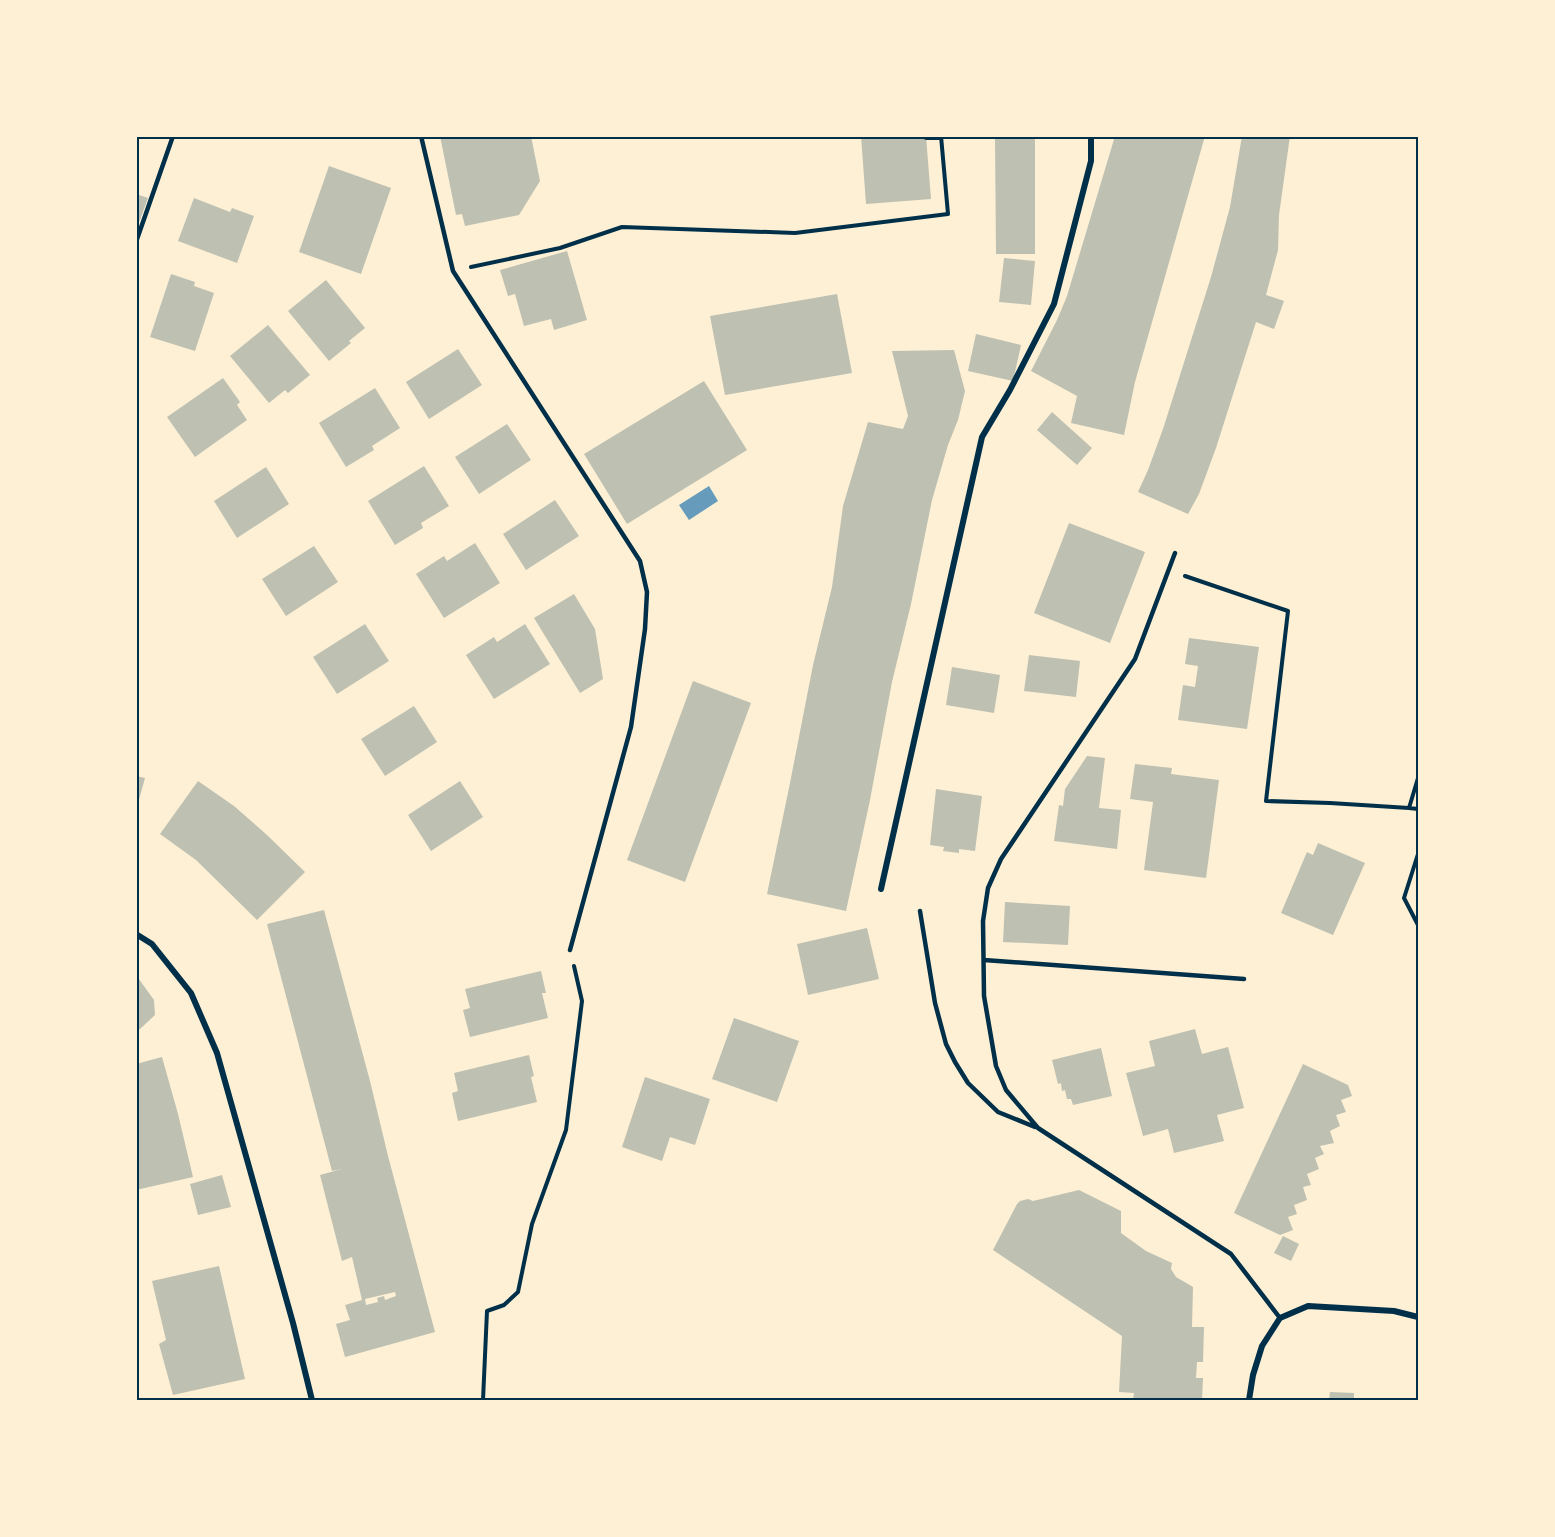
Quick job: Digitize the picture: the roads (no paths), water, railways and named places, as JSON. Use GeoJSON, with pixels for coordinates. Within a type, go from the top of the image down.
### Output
{"type":"FeatureCollection","features":[{"type":"Feature","properties":{"kind":"street"},"geometry":{"type":"LineString","coordinates":[[881,889],[981,437],[1010,390],[1054,304],[1091,160],[1091,136]]}},
{"type":"Feature","properties":{"kind":"street"},"geometry":{"type":"LineString","coordinates":[[136,934],[152,944],[191,993],[217,1053],[293,1323],[312,1400]]}},
{"type":"Feature","properties":{"kind":"street"},"geometry":{"type":"LineString","coordinates":[[1249,1401],[1253,1375],[1262,1346],[1280,1318],[1308,1306],[1394,1311],[1419,1317]]}},
{"type":"Feature","properties":{"kind":"lane"},"geometry":{"type":"LineString","coordinates":[[136,242],[173,136]]}},
{"type":"Feature","properties":{"kind":"lane"},"geometry":{"type":"LineString","coordinates":[[421,136],[453,271],[640,561],[647,592],[645,629],[631,727],[570,950]]}},
{"type":"Feature","properties":{"kind":"lane"},"geometry":{"type":"LineString","coordinates":[[1038,1128],[1006,1090],[996,1066],[984,996],[983,921],[987,888],[1001,859],[1135,659],[1176,553]]}},
{"type":"Feature","properties":{"kind":"lane"},"geometry":{"type":"LineString","coordinates":[[920,911],[935,1003],[946,1044],[968,1083],[998,1112],[1038,1128],[1231,1254],[1280,1318]]}},
{"type":"Feature","properties":{"kind":"lane"},"geometry":{"type":"LineString","coordinates":[[984,960],[1244,979]]}},
{"type":"Feature","properties":{"kind":"water"},"geometry":{"type":"Polygon","coordinates":[[[709,486],[718,501],[689,520],[679,505],[709,486]]]}}]}
